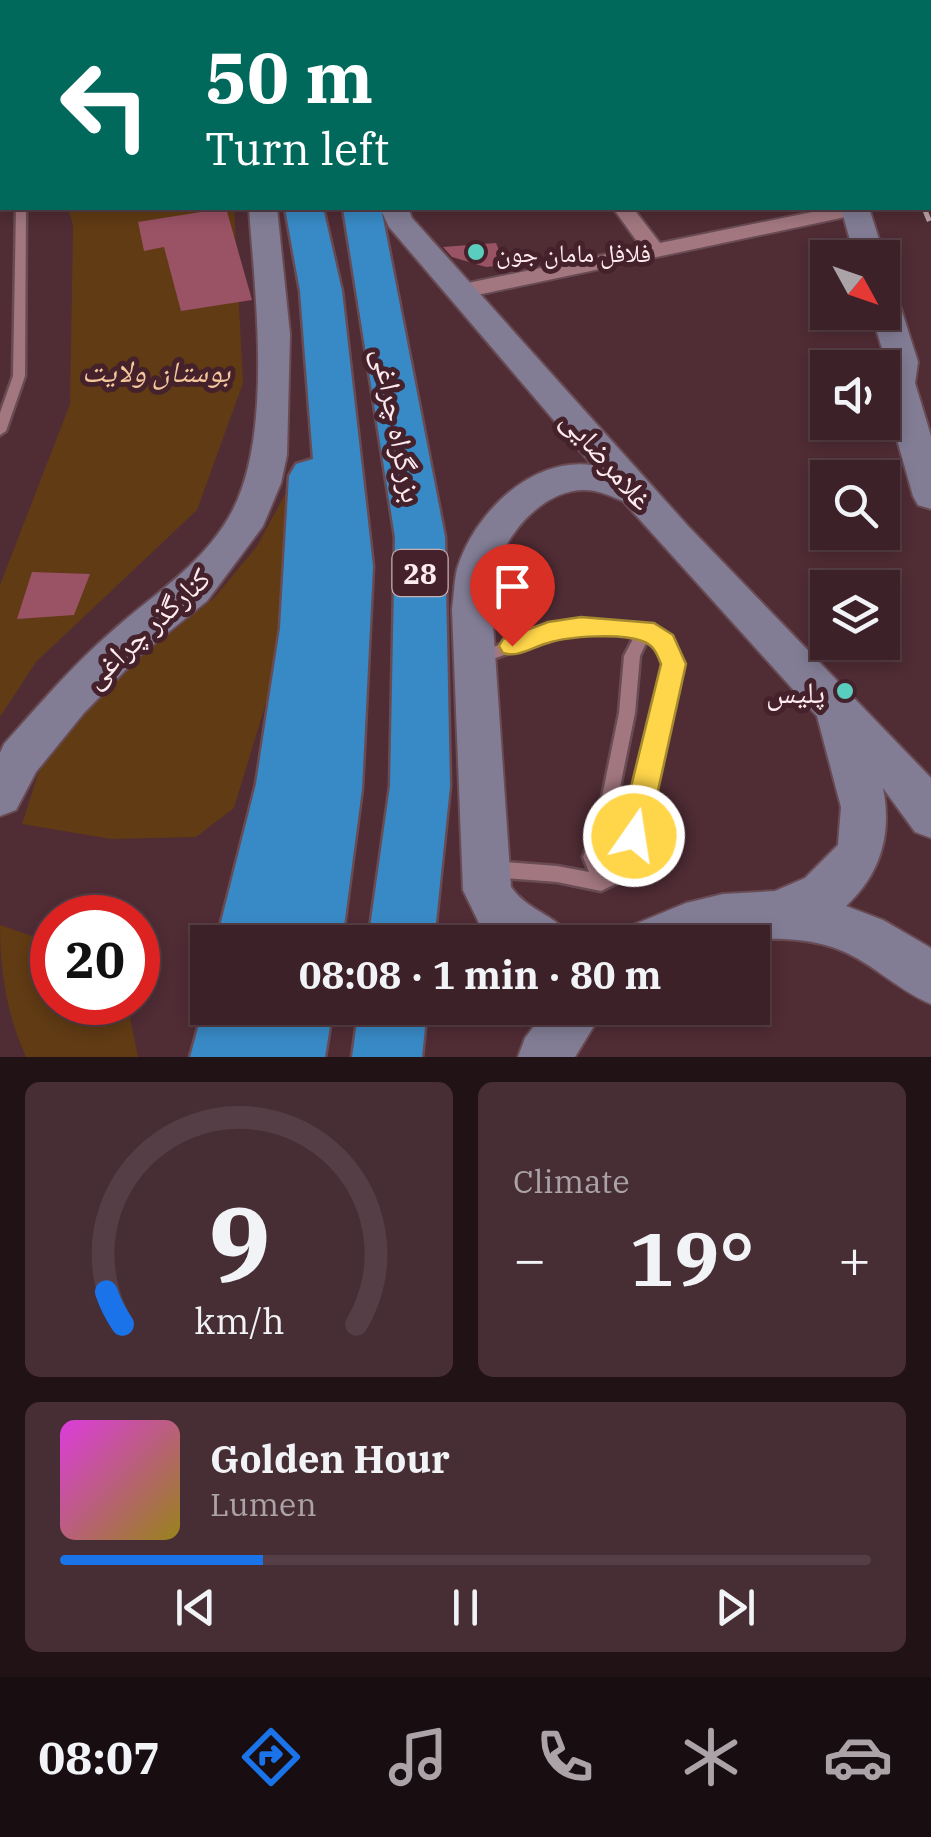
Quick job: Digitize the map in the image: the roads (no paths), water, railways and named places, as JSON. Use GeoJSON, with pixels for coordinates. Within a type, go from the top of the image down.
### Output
{"type":"FeatureCollection","features":[{"type":"Feature","properties":{"kind":"highway","name":"بزرگراه چراغی"},"geometry":{"type":"LineString","coordinates":[[304,210],[322,290],[347,566],[332,790],[312,925]]}},
{"type":"Feature","properties":{"kind":"highway","name":"بزرگراه چراغی"},"geometry":{"type":"LineString","coordinates":[[385,212],[382,332],[420,537],[420,786],[403,925]]}},
{"type":"Feature","properties":{"kind":"highway","name":"بزرگراه چراغی"},"geometry":{"type":"LineString","coordinates":[[253,925],[286,784],[307,628],[314,458],[309,306],[322,290]]}},
{"type":"Feature","properties":{"kind":"highway"},"geometry":{"type":"LineString","coordinates":[[224,1057],[231,1025]]}},
{"type":"Feature","properties":{"kind":"highway"},"geometry":{"type":"LineString","coordinates":[[290,1057],[295,1025]]}},
{"type":"Feature","properties":{"kind":"highway"},"geometry":{"type":"LineString","coordinates":[[387,1057],[391,1025]]}},
{"type":"Feature","properties":{"kind":"main road","name":"کنارگذر چراغی"},"geometry":{"type":"LineString","coordinates":[[0,796],[20,758],[69,700],[125,644],[194,590],[244,526],[269,456],[274,334],[263,210]]}},
{"type":"Feature","properties":{"kind":"main road"},"geometry":{"type":"LineString","coordinates":[[856,210],[865,240]]}},
{"type":"Feature","properties":{"kind":"main road","name":"غلامرضایی"},"geometry":{"type":"LineString","coordinates":[[385,212],[463,291],[639,495],[926,804]]}},
{"type":"Feature","properties":{"kind":"main road"},"geometry":{"type":"LineString","coordinates":[[892,330],[902,362],[924,386],[931,409]]}},
{"type":"Feature","properties":{"kind":"main road"},"geometry":{"type":"LineString","coordinates":[[902,362],[898,384],[931,496]]}},
{"type":"Feature","properties":{"kind":"main road"},"geometry":{"type":"LineString","coordinates":[[515,925],[494,908],[487,890],[472,609],[477,566],[500,523],[520,501],[550,483],[590,474],[609,477],[639,495]]}},
{"type":"Feature","properties":{"kind":"main road"},"geometry":{"type":"LineString","coordinates":[[783,911],[832,888],[856,860],[867,821],[861,784],[831,704]]}},
{"type":"Feature","properties":{"kind":"main road"},"geometry":{"type":"LineString","coordinates":[[689,925],[724,914],[783,911],[841,926],[905,957],[931,979]]}},
{"type":"Feature","properties":{"kind":"main road"},"geometry":{"type":"LineString","coordinates":[[544,1057],[568,1025]]}},
{"type":"Feature","properties":{"kind":"street"},"geometry":{"type":"LineString","coordinates":[[624,210],[656,253]]}},
{"type":"Feature","properties":{"kind":"street"},"geometry":{"type":"LineString","coordinates":[[463,291],[846,210]]}},
{"type":"Feature","properties":{"kind":"lane"},"geometry":{"type":"LineString","coordinates":[[0,430],[19,376],[21,210]]}},
{"type":"Feature","properties":{"kind":"lane"},"geometry":{"type":"LineString","coordinates":[[0,377],[19,376]]}},
{"type":"Feature","properties":{"kind":"lane"},"geometry":{"type":"LineString","coordinates":[[475,660],[548,632],[581,627],[645,630],[664,642],[674,664],[626,870],[601,883],[557,874],[487,868]]}},
{"type":"Feature","properties":{"kind":"lane"},"geometry":{"type":"LineString","coordinates":[[601,883],[592,857],[607,812],[624,730],[632,656],[645,630]]}},
{"type":"Feature","properties":{"kind":"railway"},"geometry":{"type":"LineString","coordinates":[[925,210],[931,225]]}},
{"type":"Feature","properties":{"kind":"place","name":"فلافل مامان جون"},"geometry":{"type":"Point","coordinates":[476,252]}},
{"type":"Feature","properties":{"kind":"place","name":"پلیس"},"geometry":{"type":"Point","coordinates":[845,691]}},
{"type":"Feature","properties":{"kind":"park label","name":"بوستان ولایت"},"geometry":{"type":"Point","coordinates":[156,370]}}]}
